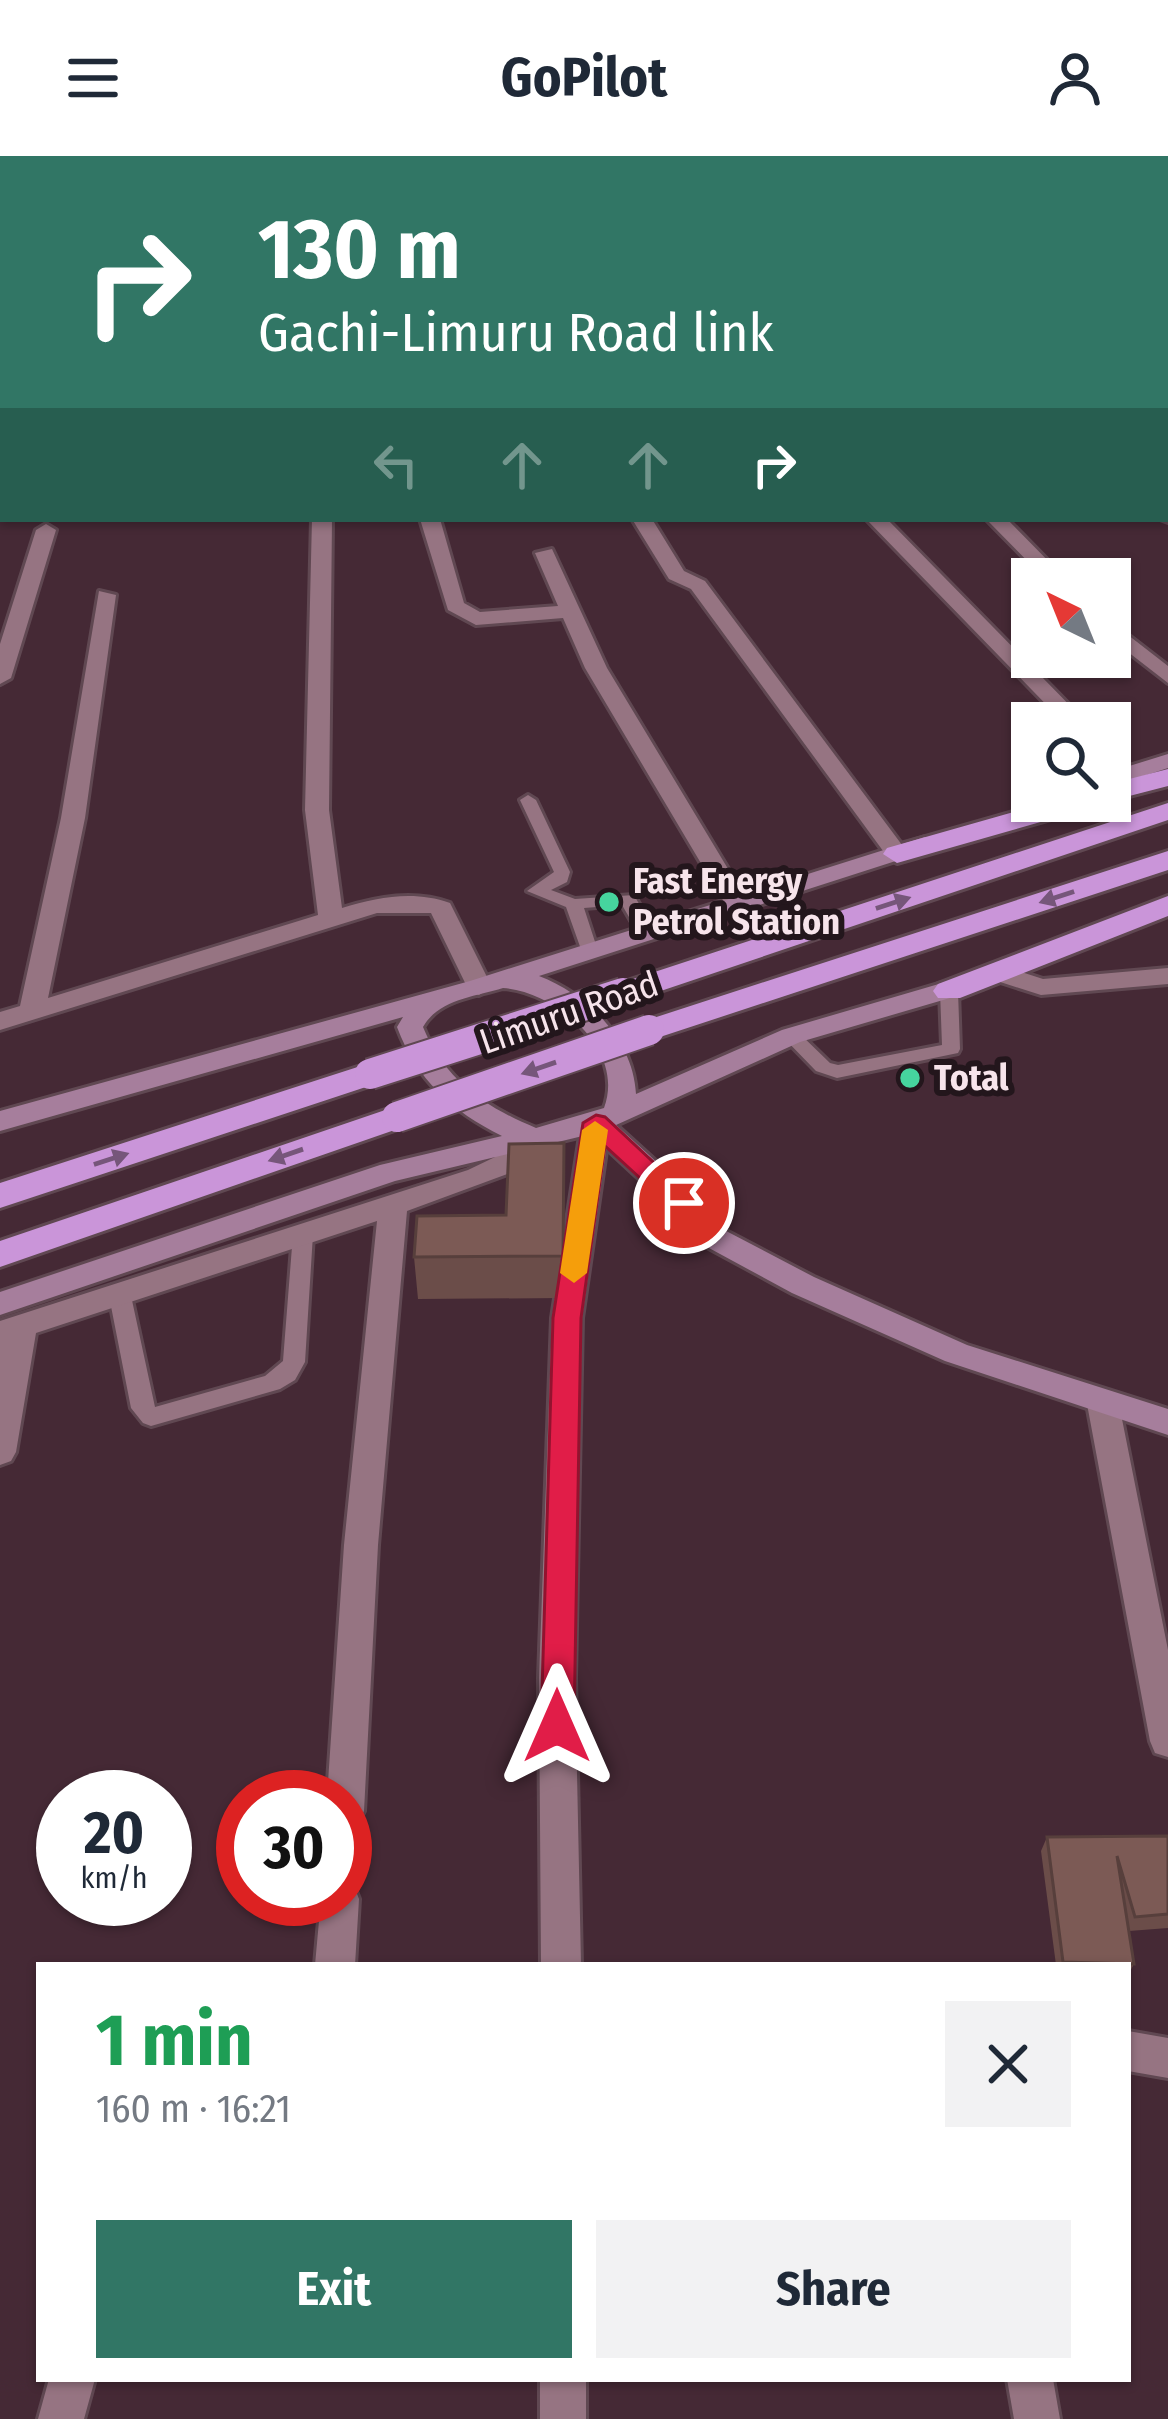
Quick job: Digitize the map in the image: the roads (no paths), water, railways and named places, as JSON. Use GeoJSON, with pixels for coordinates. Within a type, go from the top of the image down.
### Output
{"type":"FeatureCollection","features":[{"type":"Feature","properties":{"kind":"highway"},"geometry":{"type":"LineString","coordinates":[[1131,776],[1168,776]]}},
{"type":"Feature","properties":{"kind":"highway","name":"Limuru Road"},"geometry":{"type":"LineString","coordinates":[[0,1196],[1168,811]]}},
{"type":"Feature","properties":{"kind":"highway"},"geometry":{"type":"LineString","coordinates":[[898,854],[1011,822]]}},
{"type":"Feature","properties":{"kind":"highway","name":"Limuru Road"},"geometry":{"type":"LineString","coordinates":[[0,1254],[649,1030],[1168,860]]}},
{"type":"Feature","properties":{"kind":"highway"},"geometry":{"type":"LineString","coordinates":[[949,991],[1168,905]]}},
{"type":"Feature","properties":{"kind":"street"},"geometry":{"type":"LineString","coordinates":[[322,522],[317,809],[331,920]]}},
{"type":"Feature","properties":{"kind":"street"},"geometry":{"type":"LineString","coordinates":[[431,522],[455,606],[464,615],[476,619],[571,611]]}},
{"type":"Feature","properties":{"kind":"street"},"geometry":{"type":"LineString","coordinates":[[644,522],[676,575],[698,585],[898,854]]}},
{"type":"Feature","properties":{"kind":"street"},"geometry":{"type":"LineString","coordinates":[[879,522],[1055,702]]}},
{"type":"Feature","properties":{"kind":"street"},"geometry":{"type":"LineString","coordinates":[[1000,522],[1035,558]]}},
{"type":"Feature","properties":{"kind":"street"},"geometry":{"type":"LineString","coordinates":[[0,678],[46,530]]}},
{"type":"Feature","properties":{"kind":"street"},"geometry":{"type":"LineString","coordinates":[[545,553],[596,668],[736,902]]}},
{"type":"Feature","properties":{"kind":"street"},"geometry":{"type":"LineString","coordinates":[[32,1011],[73,818],[106,595]]}},
{"type":"Feature","properties":{"kind":"street"},"geometry":{"type":"LineString","coordinates":[[1131,645],[1168,677]]}},
{"type":"Feature","properties":{"kind":"street"},"geometry":{"type":"LineString","coordinates":[[1131,771],[1168,761]]}},
{"type":"Feature","properties":{"kind":"street"},"geometry":{"type":"LineString","coordinates":[[0,1121],[435,1000],[1011,815]]}},
{"type":"Feature","properties":{"kind":"street"},"geometry":{"type":"LineString","coordinates":[[0,1021],[404,902],[441,908],[489,983]]}},
{"type":"Feature","properties":{"kind":"street"},"geometry":{"type":"LineString","coordinates":[[7,1321],[390,1172],[606,1119],[791,1036],[949,991],[1168,914]]}},
{"type":"Feature","properties":{"kind":"street"},"geometry":{"type":"LineString","coordinates":[[1000,974],[1041,987],[1168,976]]}},
{"type":"Feature","properties":{"kind":"street"},"geometry":{"type":"LineString","coordinates":[[489,983],[533,982],[564,999],[622,1066],[626,1099],[606,1119],[567,1318],[557,1678],[561,1962]]}},
{"type":"Feature","properties":{"kind":"street"},"geometry":{"type":"LineString","coordinates":[[435,1000],[420,1010],[410,1027],[416,1046],[464,1105],[523,1140]]}},
{"type":"Feature","properties":{"kind":"street"},"geometry":{"type":"LineString","coordinates":[[606,1119],[684,1203],[695,1228],[803,1285],[956,1353],[1168,1422]]}},
{"type":"Feature","properties":{"kind":"street"},"geometry":{"type":"LineString","coordinates":[[7,1321],[119,1291],[499,1169],[523,1140]]}},
{"type":"Feature","properties":{"kind":"street"},"geometry":{"type":"LineString","coordinates":[[348,1770],[362,1545],[393,1204]]}},
{"type":"Feature","properties":{"kind":"street"},"geometry":{"type":"LineString","coordinates":[[0,1452],[7,1321]]}},
{"type":"Feature","properties":{"kind":"street"},"geometry":{"type":"LineString","coordinates":[[1103,1404],[1168,1741]]}},
{"type":"Feature","properties":{"kind":"street"},"geometry":{"type":"LineString","coordinates":[[335,1962],[338,1926]]}},
{"type":"Feature","properties":{"kind":"street"},"geometry":{"type":"LineString","coordinates":[[1131,2051],[1168,2057]]}},
{"type":"Feature","properties":{"kind":"street"},"geometry":{"type":"LineString","coordinates":[[61,2419],[71,2382]]}},
{"type":"Feature","properties":{"kind":"street"},"geometry":{"type":"LineString","coordinates":[[563,2382],[563,2419]]}},
{"type":"Feature","properties":{"kind":"street"},"geometry":{"type":"LineString","coordinates":[[1030,2382],[1036,2419]]}},
{"type":"Feature","properties":{"kind":"lane"},"geometry":{"type":"LineString","coordinates":[[528,800],[562,872],[561,878],[536,891],[574,904],[628,898],[646,932]]}},
{"type":"Feature","properties":{"kind":"lane"},"geometry":{"type":"LineString","coordinates":[[574,904],[589,951]]}},
{"type":"Feature","properties":{"kind":"lane"},"geometry":{"type":"LineString","coordinates":[[791,1036],[823,1067],[837,1072],[951,1049],[949,991]]}},
{"type":"Feature","properties":{"kind":"lane"},"geometry":{"type":"LineString","coordinates":[[119,1291],[142,1408],[151,1417],[250,1389],[287,1374],[295,1362],[303,1234]]}},
{"type":"Feature","properties":{"kind":"place","name":"Fast Energy Petrol Station"},"geometry":{"type":"Point","coordinates":[609,902]}},
{"type":"Feature","properties":{"kind":"place","name":"Total"},"geometry":{"type":"Point","coordinates":[910,1078]}}]}
